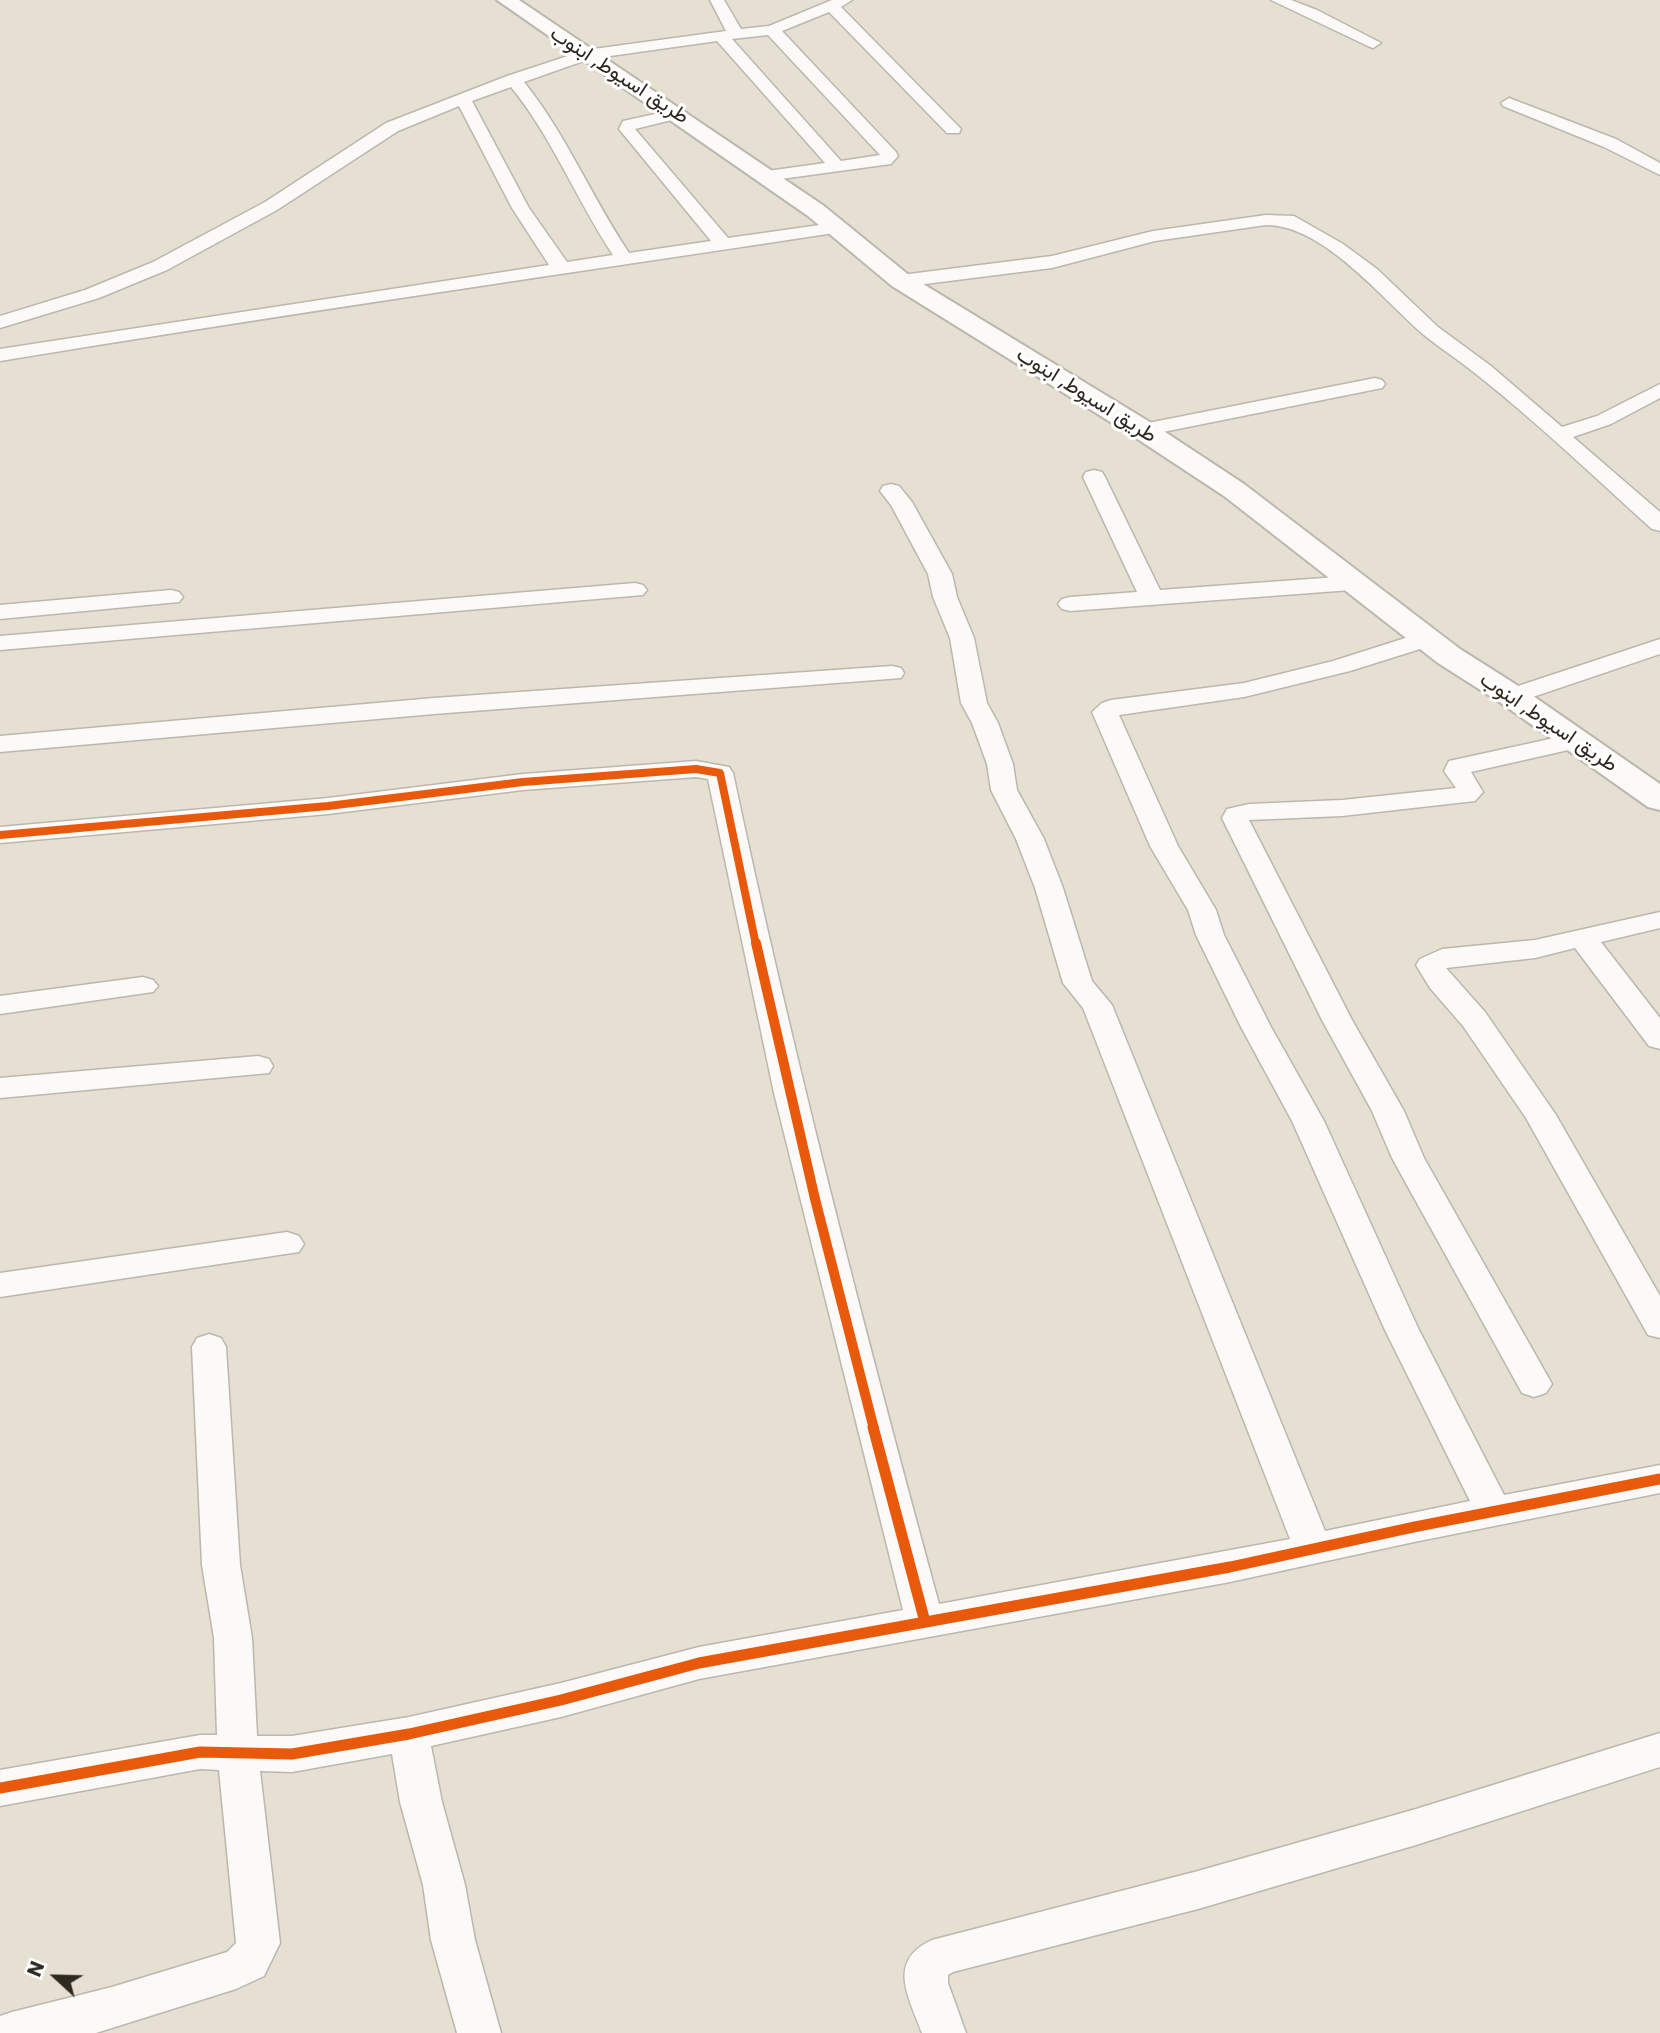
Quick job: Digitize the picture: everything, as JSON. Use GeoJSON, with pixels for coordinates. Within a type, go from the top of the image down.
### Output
{"type":"FeatureCollection","features":[{"type":"Feature","properties":{"kind":"street","name":"طريق اسيوط, ابنوب"},"geometry":{"type":"LineString","coordinates":[[506,0],[766,176],[901,281],[1143,430],[1234,490],[1351,583],[1427,639],[1660,800]]}},
{"type":"Feature","properties":{"kind":"street"},"geometry":{"type":"LineString","coordinates":[[717,0],[729,36],[836,165]]}},
{"type":"Feature","properties":{"kind":"street"},"geometry":{"type":"LineString","coordinates":[[1278,0],[1312,13],[1373,43]]}},
{"type":"Feature","properties":{"kind":"street"},"geometry":{"type":"LineString","coordinates":[[0,322],[92,293],[160,266],[271,206],[392,127],[513,79],[586,55],[665,42],[772,30],[840,2],[953,130]]}},
{"type":"Feature","properties":{"kind":"street"},"geometry":{"type":"LineString","coordinates":[[766,176],[885,160],[890,156],[772,30]]}},
{"type":"Feature","properties":{"kind":"street"},"geometry":{"type":"LineString","coordinates":[[513,79],[527,95],[573,170],[583,194],[625,260]]}},
{"type":"Feature","properties":{"kind":"street"},"geometry":{"type":"LineString","coordinates":[[463,99],[506,181],[552,257],[562,268]]}},
{"type":"Feature","properties":{"kind":"street"},"geometry":{"type":"LineString","coordinates":[[1509,103],[1610,143],[1660,170]]}},
{"type":"Feature","properties":{"kind":"street"},"geometry":{"type":"LineString","coordinates":[[678,114],[629,125],[627,129],[725,246]]}},
{"type":"Feature","properties":{"kind":"street"},"geometry":{"type":"LineString","coordinates":[[901,281],[1052,262],[1153,236],[1266,220],[1288,220],[1337,248],[1370,273],[1432,331],[1484,370],[1660,524]]}},
{"type":"Feature","properties":{"kind":"street"},"geometry":{"type":"LineString","coordinates":[[0,355],[834,228]]}},
{"type":"Feature","properties":{"kind":"street"},"geometry":{"type":"LineString","coordinates":[[1143,430],[1375,384]]}},
{"type":"Feature","properties":{"kind":"street"},"geometry":{"type":"LineString","coordinates":[[1559,435],[1604,420],[1660,390]]}},
{"type":"Feature","properties":{"kind":"street"},"geometry":{"type":"LineString","coordinates":[[1094,477],[1152,599]]}},
{"type":"Feature","properties":{"kind":"street"},"geometry":{"type":"LineString","coordinates":[[891,491],[901,502],[940,574],[945,597],[962,638],[974,703],[985,723],[1000,764],[1004,790],[1030,839],[1049,888],[1078,983],[1097,1006],[1152,1149],[1228,1330],[1313,1550]]}},
{"type":"Feature","properties":{"kind":"street"},"geometry":{"type":"LineString","coordinates":[[1070,604],[1351,583]]}},
{"type":"Feature","properties":{"kind":"street"},"geometry":{"type":"LineString","coordinates":[[0,643],[635,590]]}},
{"type":"Feature","properties":{"kind":"street"},"geometry":{"type":"LineString","coordinates":[[0,612],[171,597]]}},
{"type":"Feature","properties":{"kind":"street"},"geometry":{"type":"LineString","coordinates":[[1427,639],[1340,666],[1269,684],[1111,708],[1105,712],[1164,846],[1202,910],[1210,934],[1251,1016],[1308,1121],[1401,1328],[1494,1512]]}},
{"type":"Feature","properties":{"kind":"street"},"geometry":{"type":"LineString","coordinates":[[1512,696],[1660,646]]}},
{"type":"Feature","properties":{"kind":"street"},"geometry":{"type":"LineString","coordinates":[[0,744],[434,706],[892,673]]}},
{"type":"Feature","properties":{"kind":"street"},"geometry":{"type":"LineString","coordinates":[[1534,1384],[1408,1158],[1388,1111],[1337,1020],[1235,818],[1236,815],[1250,812],[1342,807],[1466,795],[1470,788],[1457,771],[1458,767],[1577,741]]}},
{"type":"Feature","properties":{"kind":"street"},"geometry":{"type":"LineString","coordinates":[[0,835],[328,806],[523,782],[668,770],[696,769],[720,773],[755,941],[837,1290],[925,1622]]}},
{"type":"Feature","properties":{"kind":"street"},"geometry":{"type":"LineString","coordinates":[[1660,920],[1535,949],[1442,958],[1430,965],[1440,982],[1474,1019],[1540,1115],[1660,1326]]}},
{"type":"Feature","properties":{"kind":"street"},"geometry":{"type":"LineString","coordinates":[[1582,939],[1607,967],[1660,1040]]}},
{"type":"Feature","properties":{"kind":"street"},"geometry":{"type":"LineString","coordinates":[[0,1005],[143,986]]}},
{"type":"Feature","properties":{"kind":"street"},"geometry":{"type":"LineString","coordinates":[[0,1088],[258,1066]]}},
{"type":"Feature","properties":{"kind":"street"},"geometry":{"type":"LineString","coordinates":[[0,1285],[287,1244]]}},
{"type":"Feature","properties":{"kind":"street"},"geometry":{"type":"LineString","coordinates":[[12,2033],[112,2008],[249,1964],[258,1942],[238,1752],[233,1638],[221,1565],[209,1347]]}},
{"type":"Feature","properties":{"kind":"street"},"geometry":{"type":"LineString","coordinates":[[0,1788],[200,1752],[292,1754],[409,1734],[561,1700],[699,1663],[1313,1550],[1660,1479]]}},
{"type":"Feature","properties":{"kind":"street"},"geometry":{"type":"LineString","coordinates":[[409,1734],[421,1802],[444,1885],[453,1940],[479,2033]]}},
{"type":"Feature","properties":{"kind":"street"},"geometry":{"type":"LineString","coordinates":[[944,2033],[926,1983],[926,1969],[932,1961],[947,1954],[1198,1890],[1416,1827],[1660,1750]]}},
{"type":"Feature","properties":{"kind":"cycle path"},"geometry":{"type":"LineString","coordinates":[[0,835],[328,806],[523,782],[696,769],[720,773],[790,1093],[925,1622]]}},
{"type":"Feature","properties":{"kind":"cycle path"},"geometry":{"type":"LineString","coordinates":[[0,1788],[200,1752],[292,1754],[409,1734],[561,1700],[699,1663],[1230,1567],[1414,1527],[1660,1479]]}}]}
